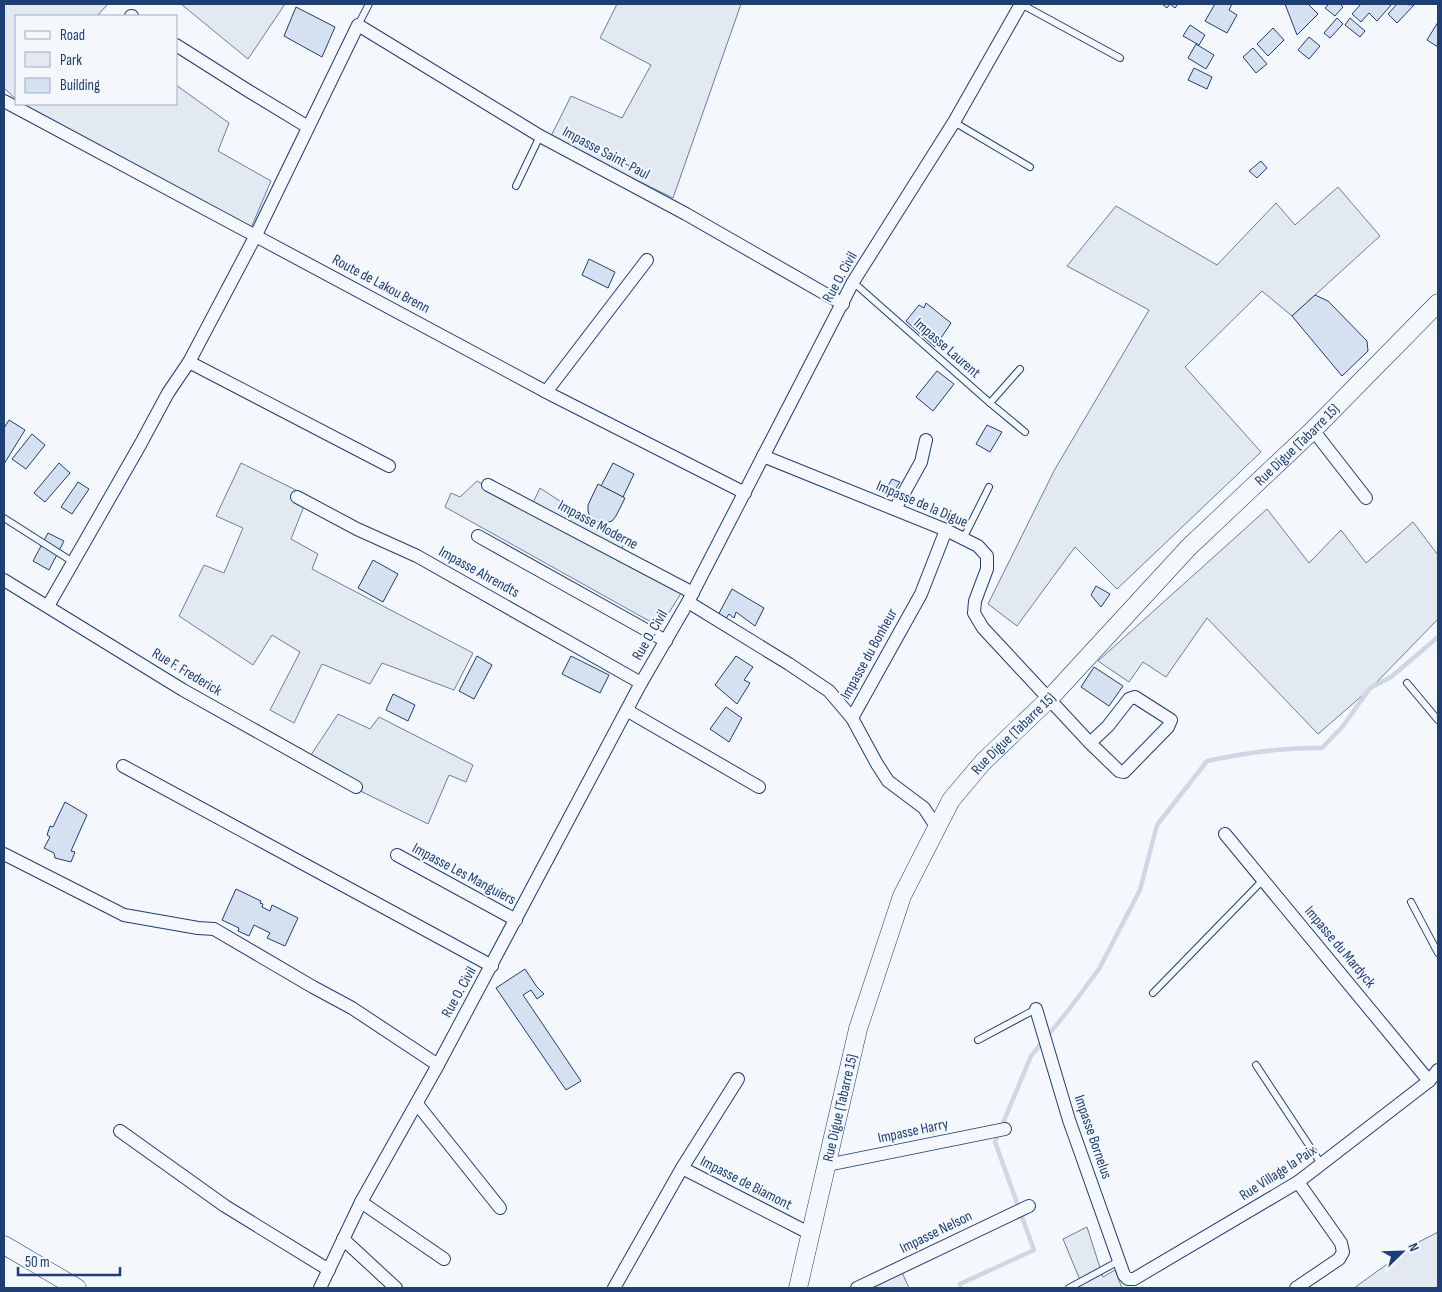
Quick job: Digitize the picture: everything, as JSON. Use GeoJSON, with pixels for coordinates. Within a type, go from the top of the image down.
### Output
{"type":"FeatureCollection","features":[{"type":"Feature","properties":{"kind":"street","name":"Rue O. Civil"},"geometry":{"type":"LineString","coordinates":[[320,1288],[362,1202],[492,966],[641,684],[690,597],[853,282],[954,122],[1021,4]]}},
{"type":"Feature","properties":{"kind":"street"},"geometry":{"type":"LineString","coordinates":[[48,606],[168,393],[189,362],[256,235],[358,25]]}},
{"type":"Feature","properties":{"kind":"street","name":"Impasse Saint-Paul"},"geometry":{"type":"LineString","coordinates":[[358,25],[540,136],[686,214],[842,304]]}},
{"type":"Feature","properties":{"kind":"street"},"geometry":{"type":"LineString","coordinates":[[178,46],[308,127]]}},
{"type":"Feature","properties":{"kind":"street","name":"Route de Lakou Brenn"},"geometry":{"type":"LineString","coordinates":[[4,101],[546,392],[745,493]]}},
{"type":"Feature","properties":{"kind":"street"},"geometry":{"type":"LineString","coordinates":[[546,392],[647,260]]}},
{"type":"Feature","properties":{"kind":"street","name":"Rue Digue (Tabarre 15)"},"geometry":{"type":"LineString","coordinates":[[798,1288],[861,1020],[902,896],[951,800],[983,762],[1050,698],[1189,547],[1313,430],[1438,303]]}},
{"type":"Feature","properties":{"kind":"street"},"geometry":{"type":"LineString","coordinates":[[189,362],[389,466]]}},
{"type":"Feature","properties":{"kind":"street"},"geometry":{"type":"LineString","coordinates":[[1313,430],[1366,498]]}},
{"type":"Feature","properties":{"kind":"street"},"geometry":{"type":"LineString","coordinates":[[895,509],[921,462],[926,440]]}},
{"type":"Feature","properties":{"kind":"street","name":"Impasse de la Digue"},"geometry":{"type":"LineString","coordinates":[[763,456],[946,530],[978,546],[987,556],[987,569],[975,601],[974,613],[983,628],[1050,698]]}},
{"type":"Feature","properties":{"kind":"street","name":"Impasse Moderne"},"geometry":{"type":"LineString","coordinates":[[488,485],[690,597]]}},
{"type":"Feature","properties":{"kind":"street","name":"Impasse Ahrendts"},"geometry":{"type":"LineString","coordinates":[[297,497],[357,529],[417,556],[641,684]]}},
{"type":"Feature","properties":{"kind":"street","name":"Impasse du Bonheur"},"geometry":{"type":"LineString","coordinates":[[690,597],[829,691],[852,718],[921,594],[946,530]]}},
{"type":"Feature","properties":{"kind":"street"},"geometry":{"type":"LineString","coordinates":[[478,536],[666,640]]}},
{"type":"Feature","properties":{"kind":"street","name":"Rue F. Frederick"},"geometry":{"type":"LineString","coordinates":[[4,580],[183,690],[356,787]]}},
{"type":"Feature","properties":{"kind":"street"},"geometry":{"type":"LineString","coordinates":[[1050,698],[1090,743],[1118,771],[1124,772],[1168,726],[1171,720],[1135,697],[1129,699],[1108,726],[1090,743]]}},
{"type":"Feature","properties":{"kind":"street"},"geometry":{"type":"LineString","coordinates":[[628,710],[759,787]]}},
{"type":"Feature","properties":{"kind":"street"},"geometry":{"type":"LineString","coordinates":[[852,718],[888,781],[924,808],[937,828]]}},
{"type":"Feature","properties":{"kind":"street"},"geometry":{"type":"LineString","coordinates":[[123,766],[492,966]]}},
{"type":"Feature","properties":{"kind":"street","name":"Impasse du Mardyck"},"geometry":{"type":"LineString","coordinates":[[1225,834],[1430,1081]]}},
{"type":"Feature","properties":{"kind":"street"},"geometry":{"type":"LineString","coordinates":[[4,854],[124,915],[214,929],[352,1008],[438,1065]]}},
{"type":"Feature","properties":{"kind":"street","name":"Impasse Les Manguiers"},"geometry":{"type":"LineString","coordinates":[[397,855],[516,920]]}},
{"type":"Feature","properties":{"kind":"street","name":"Impasse Bornelus"},"geometry":{"type":"LineString","coordinates":[[1036,1008],[1069,1120],[1124,1275]]}},
{"type":"Feature","properties":{"kind":"street","name":"Rue Village la Paix"},"geometry":{"type":"LineString","coordinates":[[1124,1275],[1128,1279],[1134,1279],[1298,1182],[1430,1081],[1438,1070]]}},
{"type":"Feature","properties":{"kind":"street"},"geometry":{"type":"LineString","coordinates":[[682,1168],[738,1079]]}},
{"type":"Feature","properties":{"kind":"street"},"geometry":{"type":"LineString","coordinates":[[417,1104],[500,1208]]}},
{"type":"Feature","properties":{"kind":"street","name":"Impasse Harry"},"geometry":{"type":"LineString","coordinates":[[827,1166],[1005,1129]]}},
{"type":"Feature","properties":{"kind":"street"},"geometry":{"type":"LineString","coordinates":[[120,1131],[224,1206],[329,1270]]}},
{"type":"Feature","properties":{"kind":"street","name":"Impasse de Biamont"},"geometry":{"type":"LineString","coordinates":[[614,1288],[682,1168],[811,1234]]}},
{"type":"Feature","properties":{"kind":"street"},"geometry":{"type":"LineString","coordinates":[[1296,1288],[1339,1259],[1343,1252],[1340,1243],[1298,1182]]}},
{"type":"Feature","properties":{"kind":"street"},"geometry":{"type":"LineString","coordinates":[[362,1202],[444,1259]]}},
{"type":"Feature","properties":{"kind":"street","name":"Impasse Nelson"},"geometry":{"type":"LineString","coordinates":[[857,1288],[1029,1206]]}},
{"type":"Feature","properties":{"kind":"street"},"geometry":{"type":"LineString","coordinates":[[343,1239],[396,1288]]}},
{"type":"Feature","properties":{"kind":"street"},"geometry":{"type":"LineString","coordinates":[[4,1245],[77,1288]]}},
{"type":"Feature","properties":{"kind":"lane"},"geometry":{"type":"LineString","coordinates":[[358,25],[368,4]]}},
{"type":"Feature","properties":{"kind":"lane"},"geometry":{"type":"LineString","coordinates":[[1021,4],[1120,58]]}},
{"type":"Feature","properties":{"kind":"lane"},"geometry":{"type":"LineString","coordinates":[[954,122],[1030,167]]}},
{"type":"Feature","properties":{"kind":"lane"},"geometry":{"type":"LineString","coordinates":[[516,186],[540,136]]}},
{"type":"Feature","properties":{"kind":"lane","name":"Impasse Laurent"},"geometry":{"type":"LineString","coordinates":[[853,282],[990,404],[1025,432]]}},
{"type":"Feature","properties":{"kind":"lane"},"geometry":{"type":"LineString","coordinates":[[990,404],[1020,370]]}},
{"type":"Feature","properties":{"kind":"lane"},"geometry":{"type":"LineString","coordinates":[[963,539],[989,487]]}},
{"type":"Feature","properties":{"kind":"lane"},"geometry":{"type":"LineString","coordinates":[[4,518],[73,562]]}},
{"type":"Feature","properties":{"kind":"lane"},"geometry":{"type":"LineString","coordinates":[[1407,683],[1438,720]]}},
{"type":"Feature","properties":{"kind":"lane"},"geometry":{"type":"LineString","coordinates":[[1154,993],[1263,880]]}},
{"type":"Feature","properties":{"kind":"lane"},"geometry":{"type":"LineString","coordinates":[[1411,902],[1438,953]]}},
{"type":"Feature","properties":{"kind":"lane"},"geometry":{"type":"LineString","coordinates":[[978,1040],[1036,1008]]}},
{"type":"Feature","properties":{"kind":"lane"},"geometry":{"type":"LineString","coordinates":[[1256,1065],[1322,1164]]}},
{"type":"Feature","properties":{"kind":"lane"},"geometry":{"type":"LineString","coordinates":[[1070,1288],[1120,1261]]}},
{"type":"Feature","properties":{"kind":"green space"},"geometry":{"type":"Polygon","coordinates":[[[4,4],[108,4],[98,15],[15,15],[15,98],[4,88],[4,4]]]}},
{"type":"Feature","properties":{"kind":"green space"},"geometry":{"type":"Polygon","coordinates":[[[181,4],[285,4],[248,59],[181,4]]]}},
{"type":"Feature","properties":{"kind":"green space"},"geometry":{"type":"Polygon","coordinates":[[[617,4],[741,4],[673,198],[550,138],[571,96],[622,118],[651,65],[600,38],[617,4]]]}},
{"type":"Feature","properties":{"kind":"green space"},"geometry":{"type":"Polygon","coordinates":[[[178,86],[229,123],[218,151],[271,181],[251,228],[33,112],[23,105],[178,105],[178,86]]]}},
{"type":"Feature","properties":{"kind":"green space"},"geometry":{"type":"Polygon","coordinates":[[[1338,187],[1380,236],[1292,316],[1262,291],[1185,367],[1261,452],[1117,589],[1075,547],[1017,626],[988,604],[1055,469],[1149,310],[1067,266],[1116,206],[1217,265],[1276,203],[1295,225],[1338,187]]]}},
{"type":"Feature","properties":{"kind":"green space"},"geometry":{"type":"Polygon","coordinates":[[[241,463],[308,496],[291,539],[318,554],[312,569],[473,653],[454,690],[382,663],[370,684],[322,664],[294,723],[270,710],[300,652],[272,635],[253,665],[179,616],[204,565],[224,573],[243,528],[216,516],[241,463]]]}},
{"type":"Feature","properties":{"kind":"green space"},"geometry":{"type":"Polygon","coordinates":[[[477,481],[529,511],[540,488],[624,543],[621,552],[683,590],[660,627],[445,507],[451,493],[460,497],[477,481]]]}},
{"type":"Feature","properties":{"kind":"green space"},"geometry":{"type":"Polygon","coordinates":[[[1267,509],[1309,563],[1341,530],[1366,563],[1413,522],[1438,555],[1438,619],[1371,688],[1318,734],[1207,618],[1166,677],[1143,662],[1129,682],[1098,661],[1267,509]]]}},
{"type":"Feature","properties":{"kind":"green space"},"geometry":{"type":"Polygon","coordinates":[[[338,714],[370,729],[379,717],[473,765],[466,782],[449,775],[428,824],[305,764],[338,714]]]}},
{"type":"Feature","properties":{"kind":"green space"},"geometry":{"type":"Polygon","coordinates":[[[1087,1227],[1103,1277],[1115,1270],[1122,1288],[1065,1288],[1080,1280],[1063,1239],[1087,1227]]]}},
{"type":"Feature","properties":{"kind":"green space"},"geometry":{"type":"Polygon","coordinates":[[[1438,1232],[1438,1288],[1354,1288],[1415,1244],[1438,1232]]]}},
{"type":"Feature","properties":{"kind":"green space"},"geometry":{"type":"Polygon","coordinates":[[[901,1270],[909,1288],[869,1288],[901,1270]]]}},
{"type":"Feature","properties":{"kind":"building"},"geometry":{"type":"Polygon","coordinates":[[[1162,4],[1170,4],[1167,8],[1162,4]]]}},
{"type":"Feature","properties":{"kind":"building"},"geometry":{"type":"Polygon","coordinates":[[[1170,4],[1178,4],[1175,8],[1170,4]]]}},
{"type":"Feature","properties":{"kind":"building"},"geometry":{"type":"Polygon","coordinates":[[[1215,4],[1232,4],[1229,10],[1237,15],[1227,33],[1205,21],[1215,4]]]}},
{"type":"Feature","properties":{"kind":"building"},"geometry":{"type":"Polygon","coordinates":[[[1285,4],[1308,4],[1318,14],[1297,35],[1285,4]]]}},
{"type":"Feature","properties":{"kind":"building"},"geometry":{"type":"Polygon","coordinates":[[[1329,4],[1340,4],[1343,7],[1335,16],[1325,8],[1329,4]]]}},
{"type":"Feature","properties":{"kind":"building"},"geometry":{"type":"Polygon","coordinates":[[[1361,4],[1392,4],[1377,21],[1369,13],[1361,22],[1352,14],[1361,4]]]}},
{"type":"Feature","properties":{"kind":"building"},"geometry":{"type":"Polygon","coordinates":[[[1397,4],[1414,5],[1397,23],[1388,14],[1397,4]]]}},
{"type":"Feature","properties":{"kind":"building"},"geometry":{"type":"Polygon","coordinates":[[[296,7],[335,27],[322,57],[284,36],[296,7]]]}},
{"type":"Feature","properties":{"kind":"building"},"geometry":{"type":"Polygon","coordinates":[[[1337,18],[1343,24],[1330,38],[1324,33],[1337,18]]]}},
{"type":"Feature","properties":{"kind":"building"},"geometry":{"type":"Polygon","coordinates":[[[1350,18],[1365,31],[1360,37],[1345,25],[1350,18]]]}},
{"type":"Feature","properties":{"kind":"building"},"geometry":{"type":"Polygon","coordinates":[[[1438,22],[1438,47],[1427,40],[1438,22]]]}},
{"type":"Feature","properties":{"kind":"building"},"geometry":{"type":"Polygon","coordinates":[[[1190,25],[1205,35],[1199,45],[1183,36],[1190,25]]]}},
{"type":"Feature","properties":{"kind":"building"},"geometry":{"type":"Polygon","coordinates":[[[1273,28],[1284,40],[1268,56],[1257,44],[1273,28]]]}},
{"type":"Feature","properties":{"kind":"building"},"geometry":{"type":"Polygon","coordinates":[[[1309,37],[1320,46],[1309,59],[1298,50],[1309,37]]]}},
{"type":"Feature","properties":{"kind":"building"},"geometry":{"type":"Polygon","coordinates":[[[1196,44],[1214,55],[1206,69],[1188,58],[1196,44]]]}},
{"type":"Feature","properties":{"kind":"building"},"geometry":{"type":"Polygon","coordinates":[[[1253,48],[1267,64],[1256,73],[1243,57],[1253,48]]]}},
{"type":"Feature","properties":{"kind":"building"},"geometry":{"type":"Polygon","coordinates":[[[1194,68],[1212,77],[1207,89],[1188,80],[1194,68]]]}},
{"type":"Feature","properties":{"kind":"building"},"geometry":{"type":"Polygon","coordinates":[[[1261,161],[1267,168],[1257,178],[1249,171],[1261,161]]]}},
{"type":"Feature","properties":{"kind":"building"},"geometry":{"type":"Polygon","coordinates":[[[589,259],[615,272],[608,288],[582,275],[589,259]]]}},
{"type":"Feature","properties":{"kind":"building"},"geometry":{"type":"Polygon","coordinates":[[[1315,295],[1328,301],[1367,341],[1368,351],[1342,376],[1292,316],[1315,295]]]}},
{"type":"Feature","properties":{"kind":"building"},"geometry":{"type":"Polygon","coordinates":[[[926,303],[951,323],[935,347],[906,321],[919,305],[924,308],[926,303]]]}},
{"type":"Feature","properties":{"kind":"building"},"geometry":{"type":"Polygon","coordinates":[[[937,371],[954,384],[933,411],[916,397],[937,371]]]}},
{"type":"Feature","properties":{"kind":"building"},"geometry":{"type":"Polygon","coordinates":[[[9,420],[25,430],[4,464],[4,428],[9,420]]]}},
{"type":"Feature","properties":{"kind":"building"},"geometry":{"type":"Polygon","coordinates":[[[987,425],[1002,432],[990,452],[976,444],[987,425]]]}},
{"type":"Feature","properties":{"kind":"building"},"geometry":{"type":"Polygon","coordinates":[[[32,434],[45,445],[26,469],[12,459],[32,434]]]}},
{"type":"Feature","properties":{"kind":"building"},"geometry":{"type":"Polygon","coordinates":[[[59,463],[70,473],[45,502],[34,493],[59,463]]]}},
{"type":"Feature","properties":{"kind":"building"},"geometry":{"type":"Polygon","coordinates":[[[613,463],[634,474],[623,497],[601,486],[613,463]]]}},
{"type":"Feature","properties":{"kind":"building"},"geometry":{"type":"Polygon","coordinates":[[[892,479],[900,482],[892,494],[885,491],[892,479]]]}},
{"type":"Feature","properties":{"kind":"building"},"geometry":{"type":"Polygon","coordinates":[[[78,482],[89,489],[72,514],[61,507],[78,482]]]}},
{"type":"Feature","properties":{"kind":"building"},"geometry":{"type":"Polygon","coordinates":[[[598,484],[625,498],[616,516],[612,521],[606,523],[595,521],[590,517],[588,511],[588,505],[598,484]]]}},
{"type":"Feature","properties":{"kind":"building"},"geometry":{"type":"Polygon","coordinates":[[[48,533],[64,541],[49,570],[33,561],[48,533]]]}},
{"type":"Feature","properties":{"kind":"building"},"geometry":{"type":"Polygon","coordinates":[[[373,560],[398,574],[383,602],[358,588],[373,560]]]}},
{"type":"Feature","properties":{"kind":"building"},"geometry":{"type":"Polygon","coordinates":[[[1096,586],[1110,594],[1101,607],[1091,595],[1096,586]]]}},
{"type":"Feature","properties":{"kind":"building"},"geometry":{"type":"Polygon","coordinates":[[[732,589],[764,608],[755,626],[736,612],[734,618],[729,614],[725,620],[717,617],[732,589]]]}},
{"type":"Feature","properties":{"kind":"building"},"geometry":{"type":"Polygon","coordinates":[[[477,656],[492,665],[474,699],[459,691],[477,656]]]}},
{"type":"Feature","properties":{"kind":"building"},"geometry":{"type":"Polygon","coordinates":[[[571,656],[609,675],[600,693],[562,674],[571,656]]]}},
{"type":"Feature","properties":{"kind":"building"},"geometry":{"type":"Polygon","coordinates":[[[736,656],[753,667],[744,680],[750,683],[737,704],[715,685],[736,656]]]}},
{"type":"Feature","properties":{"kind":"building"},"geometry":{"type":"Polygon","coordinates":[[[1094,667],[1123,686],[1109,706],[1081,687],[1094,667]]]}},
{"type":"Feature","properties":{"kind":"building"},"geometry":{"type":"Polygon","coordinates":[[[393,694],[415,705],[408,721],[386,710],[393,694]]]}},
{"type":"Feature","properties":{"kind":"building"},"geometry":{"type":"Polygon","coordinates":[[[726,707],[742,718],[729,742],[710,729],[726,707]]]}},
{"type":"Feature","properties":{"kind":"building"},"geometry":{"type":"Polygon","coordinates":[[[65,802],[87,815],[71,851],[75,852],[71,862],[55,858],[54,853],[44,848],[50,837],[47,835],[50,826],[53,827],[65,802]]]}},
{"type":"Feature","properties":{"kind":"building"},"geometry":{"type":"Polygon","coordinates":[[[236,889],[261,901],[262,907],[270,911],[272,905],[298,918],[285,946],[267,938],[270,933],[254,925],[249,936],[238,931],[239,928],[222,920],[236,889]]]}},
{"type":"Feature","properties":{"kind":"building"},"geometry":{"type":"Polygon","coordinates":[[[525,969],[544,994],[537,999],[531,990],[523,995],[581,1081],[566,1090],[496,988],[525,969]]]}},
{"type":"Feature","properties":{"kind":"waterway"},"geometry":{"type":"LineString","coordinates":[[961,1288],[960,1284],[1034,1250],[995,1142],[1031,1056],[1099,969],[1140,890],[1157,825],[1207,761],[1264,751],[1292,748],[1322,748],[1343,726],[1370,688],[1391,677],[1438,637]]}}]}
